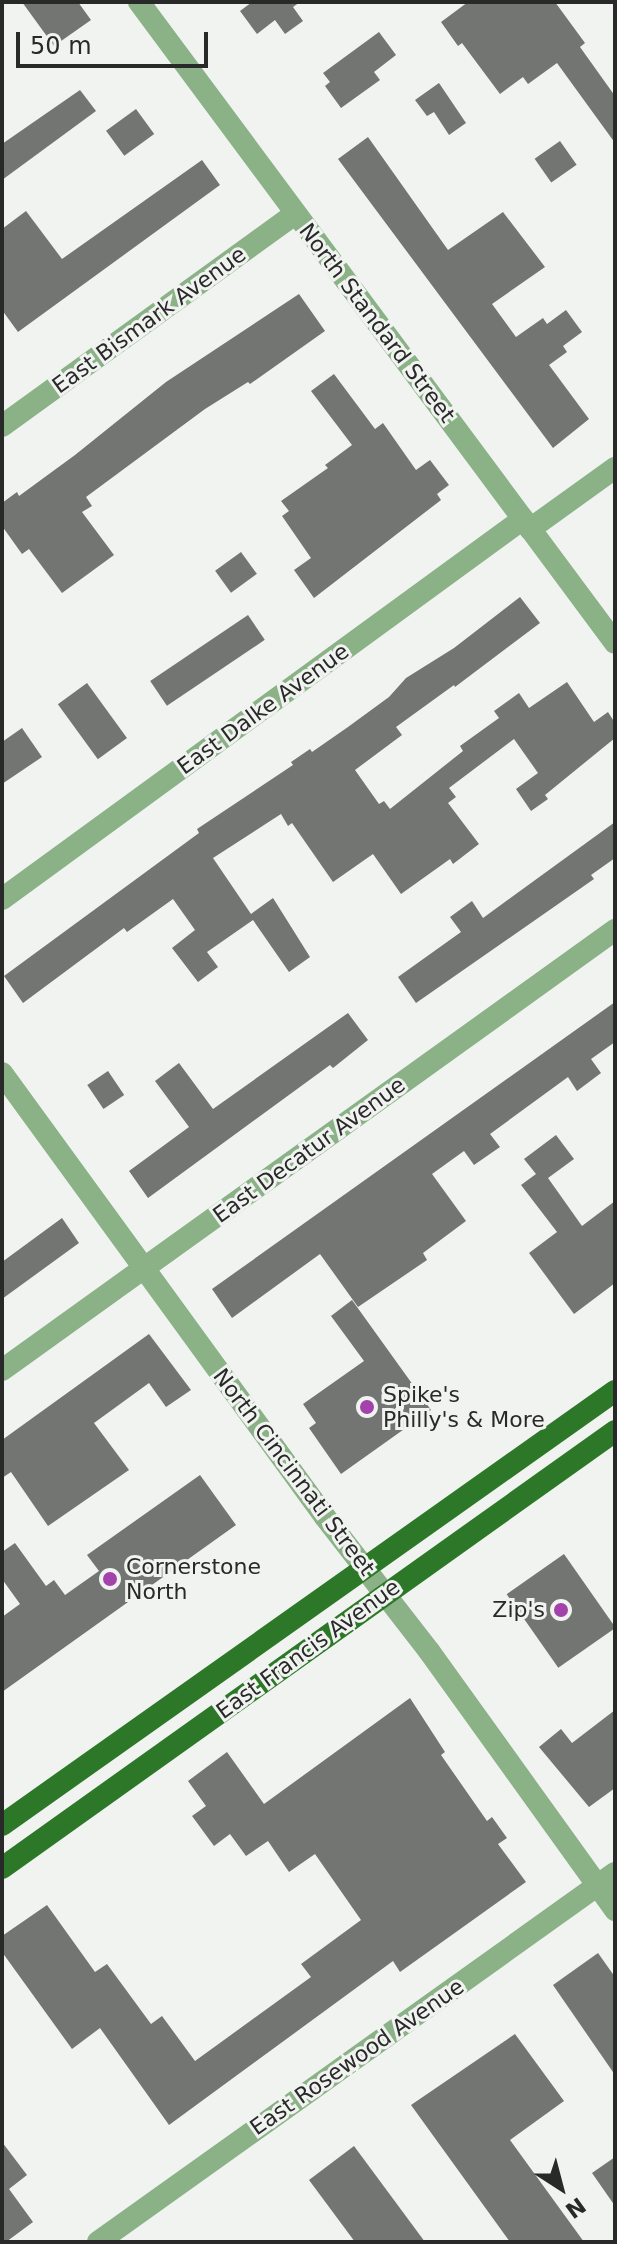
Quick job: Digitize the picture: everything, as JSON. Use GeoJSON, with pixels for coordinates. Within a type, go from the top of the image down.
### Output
{"type":"FeatureCollection","features":[{"type":"Feature","properties":{"kind":"main road","name":"East Francis Avenue"},"geometry":{"type":"LineString","coordinates":[[2,1825],[615,1391]]}},
{"type":"Feature","properties":{"kind":"main road","name":"East Francis Avenue"},"geometry":{"type":"LineString","coordinates":[[2,1868],[615,1431]]}},
{"type":"Feature","properties":{"kind":"street","name":"North Standard Street"},"geometry":{"type":"LineString","coordinates":[[139,2],[615,643]]}},
{"type":"Feature","properties":{"kind":"street","name":"East Bismark Avenue"},"geometry":{"type":"LineString","coordinates":[[2,426],[295,214]]}},
{"type":"Feature","properties":{"kind":"street","name":"East Dalke Avenue"},"geometry":{"type":"LineString","coordinates":[[2,899],[527,524],[615,468]]}},
{"type":"Feature","properties":{"kind":"street","name":"East Decatur Avenue"},"geometry":{"type":"LineString","coordinates":[[2,1370],[615,930]]}},
{"type":"Feature","properties":{"kind":"street","name":"North Cincinnati Street"},"geometry":{"type":"LineString","coordinates":[[2,1073],[365,1568],[606,1879],[615,1910]]}},
{"type":"Feature","properties":{"kind":"street","name":"East Rosewood Avenue"},"geometry":{"type":"LineString","coordinates":[[98,2242],[606,1879]]}},
{"type":"Feature","properties":{"kind":"building"},"geometry":{"type":"Polygon","coordinates":[[[22,2],[78,2],[91,20],[54,46],[22,2]]]}},
{"type":"Feature","properties":{"kind":"building"},"geometry":{"type":"Polygon","coordinates":[[[252,2],[300,2],[293,7],[303,21],[285,34],[275,20],[257,34],[240,11],[252,2]]]}},
{"type":"Feature","properties":{"kind":"building"},"geometry":{"type":"Polygon","coordinates":[[[468,2],[555,2],[585,43],[580,47],[615,96],[615,143],[557,63],[528,84],[523,77],[500,94],[462,43],[458,46],[441,22],[468,2]]]}},
{"type":"Feature","properties":{"kind":"building"},"geometry":{"type":"Polygon","coordinates":[[[379,32],[396,55],[374,72],[380,80],[341,108],[325,86],[330,82],[323,73],[379,32]]]}},
{"type":"Feature","properties":{"kind":"building"},"geometry":{"type":"Polygon","coordinates":[[[439,83],[466,123],[449,135],[434,112],[427,116],[415,100],[439,83]]]}},
{"type":"Feature","properties":{"kind":"building"},"geometry":{"type":"Polygon","coordinates":[[[80,90],[96,111],[2,180],[2,144],[80,90]]]}},
{"type":"Feature","properties":{"kind":"building"},"geometry":{"type":"Polygon","coordinates":[[[136,109],[154,134],[124,156],[106,131],[136,109]]]}},
{"type":"Feature","properties":{"kind":"building"},"geometry":{"type":"Polygon","coordinates":[[[368,137],[448,250],[503,212],[545,267],[492,304],[516,337],[543,318],[547,324],[566,310],[582,332],[563,346],[567,352],[549,365],[589,419],[553,448],[338,159],[368,137]]]}},
{"type":"Feature","properties":{"kind":"building"},"geometry":{"type":"Polygon","coordinates":[[[560,141],[577,165],[551,183],[535,159],[560,141]]]}},
{"type":"Feature","properties":{"kind":"building"},"geometry":{"type":"Polygon","coordinates":[[[202,160],[220,185],[18,332],[2,310],[2,229],[26,211],[62,259],[202,160]]]}},
{"type":"Feature","properties":{"kind":"building"},"geometry":{"type":"Polygon","coordinates":[[[299,294],[325,331],[250,384],[248,382],[205,409],[86,497],[92,506],[82,512],[114,555],[62,593],[29,549],[22,554],[2,526],[2,503],[17,492],[19,496],[75,455],[166,382],[299,294]]]}},
{"type":"Feature","properties":{"kind":"building"},"geometry":{"type":"Polygon","coordinates":[[[334,374],[375,429],[383,423],[416,470],[430,460],[449,485],[437,494],[441,500],[314,598],[294,570],[311,558],[282,516],[289,511],[281,501],[328,468],[325,465],[352,445],[311,391],[334,374]]]}},
{"type":"Feature","properties":{"kind":"building"},"geometry":{"type":"Polygon","coordinates":[[[241,552],[257,574],[231,593],[215,571],[241,552]]]}},
{"type":"Feature","properties":{"kind":"building"},"geometry":{"type":"Polygon","coordinates":[[[520,597],[540,623],[396,727],[402,735],[355,770],[379,804],[384,801],[390,809],[463,751],[460,746],[499,718],[494,711],[519,693],[529,708],[567,682],[594,722],[608,712],[615,723],[615,738],[545,795],[548,799],[531,811],[516,789],[538,773],[514,739],[449,788],[456,797],[448,803],[479,844],[453,864],[450,859],[401,894],[373,854],[333,882],[292,823],[288,826],[281,814],[213,858],[251,914],[273,898],[310,957],[289,972],[253,920],[207,952],[218,967],[198,982],[172,948],[195,930],[173,899],[127,932],[124,928],[23,1003],[4,976],[199,833],[197,829],[293,765],[291,762],[310,749],[312,752],[348,727],[389,697],[406,678],[454,648],[520,597]]]}},
{"type":"Feature","properties":{"kind":"building"},"geometry":{"type":"Polygon","coordinates":[[[248,615],[265,640],[167,706],[150,681],[248,615]]]}},
{"type":"Feature","properties":{"kind":"building"},"geometry":{"type":"Polygon","coordinates":[[[87,683],[127,738],[98,759],[58,704],[87,683]]]}},
{"type":"Feature","properties":{"kind":"building"},"geometry":{"type":"Polygon","coordinates":[[[22,728],[42,757],[2,784],[2,742],[22,728]]]}},
{"type":"Feature","properties":{"kind":"building"},"geometry":{"type":"Polygon","coordinates":[[[615,822],[615,858],[591,875],[594,879],[416,1003],[398,977],[461,932],[450,917],[472,901],[483,918],[615,822]]]}},
{"type":"Feature","properties":{"kind":"building"},"geometry":{"type":"Polygon","coordinates":[[[615,1002],[615,1042],[591,1059],[601,1073],[577,1091],[568,1077],[490,1134],[500,1147],[474,1165],[464,1151],[432,1174],[466,1221],[423,1253],[427,1260],[358,1307],[320,1254],[232,1318],[212,1289],[615,1002]]]}},
{"type":"Feature","properties":{"kind":"building"},"geometry":{"type":"Polygon","coordinates":[[[348,1013],[368,1040],[148,1198],[129,1171],[189,1127],[155,1081],[179,1063],[213,1109],[348,1013]]]}},
{"type":"Feature","properties":{"kind":"building"},"geometry":{"type":"Polygon","coordinates":[[[108,1071],[124,1095],[103,1109],[87,1085],[108,1071]]]}},
{"type":"Feature","properties":{"kind":"building"},"geometry":{"type":"Polygon","coordinates":[[[556,1135],[574,1159],[548,1178],[582,1226],[615,1201],[615,1283],[574,1314],[529,1253],[557,1232],[521,1185],[536,1174],[524,1159],[556,1135]]]}},
{"type":"Feature","properties":{"kind":"building"},"geometry":{"type":"Polygon","coordinates":[[[62,1218],[79,1243],[2,1299],[2,1262],[62,1218]]]}},
{"type":"Feature","properties":{"kind":"building","name":"Spike's Philly's & More"},"geometry":{"type":"Polygon","coordinates":[[[352,1300],[431,1410],[341,1474],[309,1428],[316,1423],[303,1404],[364,1361],[331,1316],[352,1300]]]}},
{"type":"Feature","properties":{"kind":"building"},"geometry":{"type":"Polygon","coordinates":[[[149,1334],[191,1390],[166,1407],[149,1383],[94,1423],[129,1470],[48,1526],[11,1472],[2,1478],[2,1440],[149,1334]]]}},
{"type":"Feature","properties":{"kind":"building"},"geometry":{"type":"Polygon","coordinates":[[[200,1475],[236,1525],[2,1692],[2,1617],[20,1604],[2,1579],[2,1552],[15,1543],[46,1586],[54,1580],[65,1595],[99,1571],[87,1555],[200,1475]]]}},
{"type":"Feature","properties":{"kind":"building","name":"Zip's"},"geometry":{"type":"Polygon","coordinates":[[[564,1554],[615,1628],[558,1668],[507,1594],[564,1554]]]}},
{"type":"Feature","properties":{"kind":"building"},"geometry":{"type":"Polygon","coordinates":[[[410,1698],[445,1752],[441,1755],[487,1821],[492,1817],[507,1838],[498,1844],[526,1882],[400,1972],[393,1961],[169,2125],[100,2028],[72,2049],[2,1952],[2,1936],[47,1905],[95,1972],[107,1964],[151,2024],[162,2016],[195,2061],[311,1977],[301,1964],[361,1920],[315,1854],[289,1872],[268,1841],[246,1856],[230,1834],[214,1846],[192,1816],[206,1806],[188,1781],[227,1752],[264,1804],[410,1698]]]}},
{"type":"Feature","properties":{"kind":"building"},"geometry":{"type":"Polygon","coordinates":[[[615,1710],[615,1788],[589,1807],[539,1747],[561,1729],[572,1743],[615,1710]]]}},
{"type":"Feature","properties":{"kind":"building"},"geometry":{"type":"Polygon","coordinates":[[[598,1953],[615,1977],[615,2075],[553,1985],[598,1953]]]}},
{"type":"Feature","properties":{"kind":"building"},"geometry":{"type":"Polygon","coordinates":[[[515,2034],[564,2101],[510,2140],[584,2242],[510,2242],[411,2105],[515,2034]]]}},
{"type":"Feature","properties":{"kind":"building"},"geometry":{"type":"Polygon","coordinates":[[[2,2142],[27,2175],[9,2189],[33,2222],[6,2242],[2,2242],[2,2142]]]}},
{"type":"Feature","properties":{"kind":"building"},"geometry":{"type":"Polygon","coordinates":[[[354,2146],[425,2242],[355,2242],[309,2180],[354,2146]]]}},
{"type":"Feature","properties":{"kind":"building"},"geometry":{"type":"Polygon","coordinates":[[[615,2157],[615,2206],[592,2173],[615,2157]]]}},
{"type":"Feature","properties":{"kind":"place","name":"Spike's Philly's & More"},"geometry":{"type":"Point","coordinates":[367,1407]}},
{"type":"Feature","properties":{"kind":"place","name":"Cornerstone North"},"geometry":{"type":"Point","coordinates":[110,1579]}},
{"type":"Feature","properties":{"kind":"place","name":"Zip's"},"geometry":{"type":"Point","coordinates":[561,1610]}}]}
